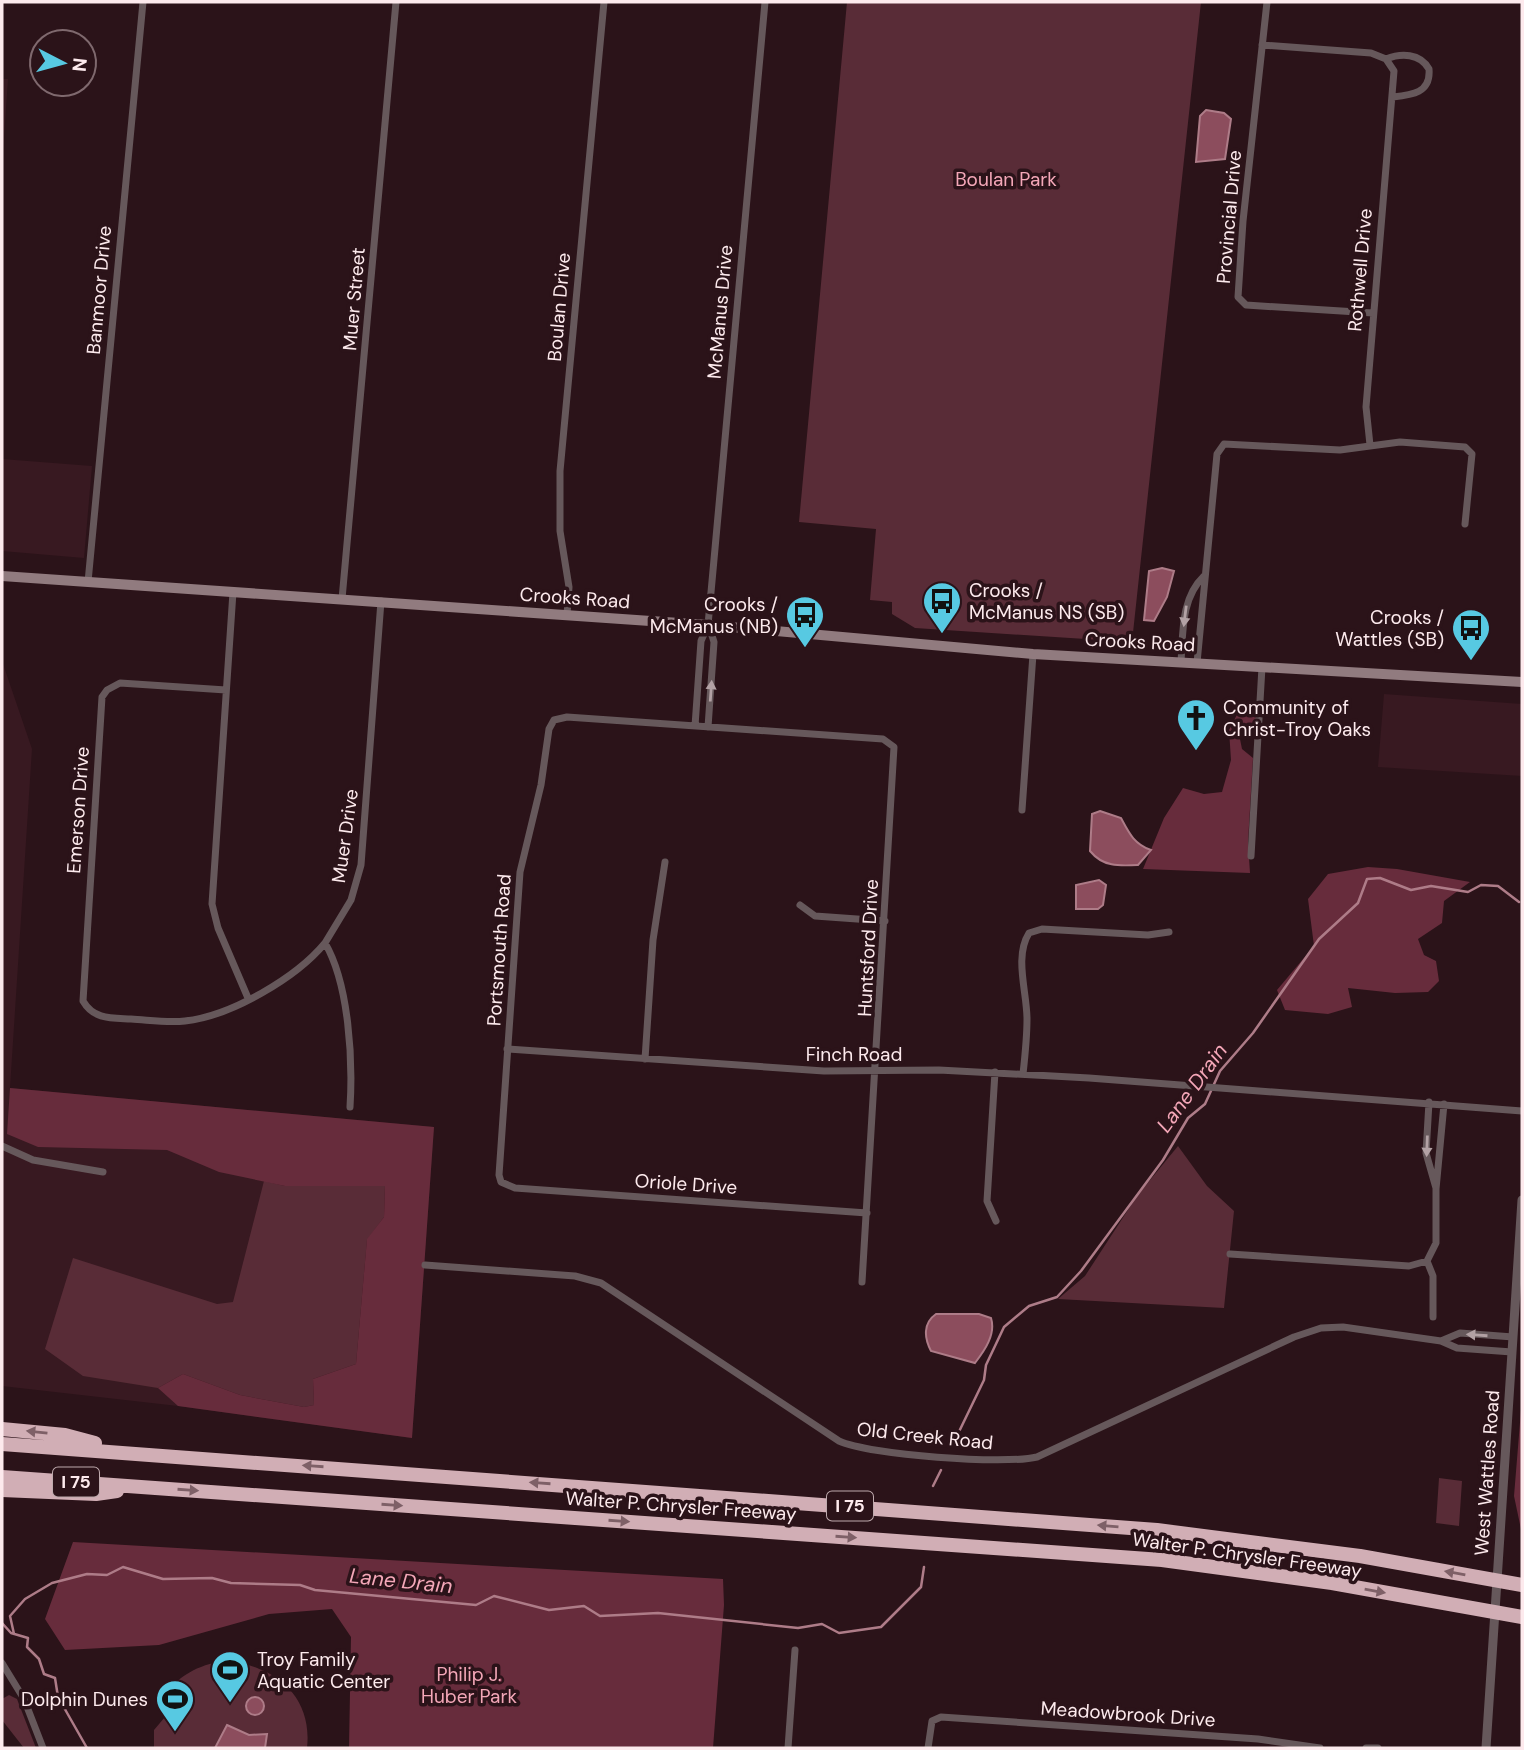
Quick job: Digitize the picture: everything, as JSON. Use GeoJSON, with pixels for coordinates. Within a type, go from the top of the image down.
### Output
{"type":"FeatureCollection","features":[{"type":"Feature","properties":{"kind":"highway"},"geometry":{"type":"LineString","coordinates":[[2,1429],[65,1435],[120,1451]]}},
{"type":"Feature","properties":{"kind":"highway","name":"Walter P. Chrysler Freeway"},"geometry":{"type":"LineString","coordinates":[[2,1444],[1157,1530],[1360,1556],[1522,1585]]}},
{"type":"Feature","properties":{"kind":"highway","name":"Walter P. Chrysler Freeway"},"geometry":{"type":"LineString","coordinates":[[2,1477],[1162,1560],[1332,1583],[1522,1617]]}},
{"type":"Feature","properties":{"kind":"highway"},"geometry":{"type":"LineString","coordinates":[[2,1490],[96,1494],[149,1488]]}},
{"type":"Feature","properties":{"kind":"main road","name":"Crooks Road"},"geometry":{"type":"LineString","coordinates":[[2,576],[708,625],[1033,654],[1522,682]]}},
{"type":"Feature","properties":{"kind":"street","name":"Banmoor Drive"},"geometry":{"type":"LineString","coordinates":[[88,582],[143,2]]}},
{"type":"Feature","properties":{"kind":"street","name":"Muer Street"},"geometry":{"type":"LineString","coordinates":[[342,599],[396,2]]}},
{"type":"Feature","properties":{"kind":"street","name":"Boulan Drive"},"geometry":{"type":"LineString","coordinates":[[567,615],[569,587],[560,531],[560,471],[604,2]]}},
{"type":"Feature","properties":{"kind":"street","name":"McManus Drive"},"geometry":{"type":"LineString","coordinates":[[708,625],[765,2]]}},
{"type":"Feature","properties":{"kind":"street","name":"Provincial Drive"},"geometry":{"type":"LineString","coordinates":[[1267,2],[1243,220],[1238,296],[1247,304],[1373,313]]}},
{"type":"Feature","properties":{"kind":"street"},"geometry":{"type":"LineString","coordinates":[[1262,45],[1371,53],[1386,59],[1395,55],[1412,56],[1422,60],[1429,69],[1428,83],[1423,89],[1393,97]]}},
{"type":"Feature","properties":{"kind":"street","name":"Rothwell Drive"},"geometry":{"type":"LineString","coordinates":[[1370,445],[1366,407],[1395,77],[1386,59]]}},
{"type":"Feature","properties":{"kind":"street"},"geometry":{"type":"LineString","coordinates":[[1197,663],[1217,450],[1228,443],[1340,450],[1400,442],[1461,446],[1472,454],[1465,524]]}},
{"type":"Feature","properties":{"kind":"street"},"geometry":{"type":"LineString","coordinates":[[1181,662],[1188,600],[1194,585],[1204,576]]}},
{"type":"Feature","properties":{"kind":"street"},"geometry":{"type":"LineString","coordinates":[[233,592],[212,904],[218,928],[248,998]]}},
{"type":"Feature","properties":{"kind":"street","name":"Muer Drive"},"geometry":{"type":"LineString","coordinates":[[248,998],[285,978],[325,943],[351,900],[361,865],[381,601]]}},
{"type":"Feature","properties":{"kind":"street"},"geometry":{"type":"LineString","coordinates":[[708,625],[714,642],[708,727],[695,726],[701,641],[708,625]]}},
{"type":"Feature","properties":{"kind":"street"},"geometry":{"type":"LineString","coordinates":[[1022,810],[1033,654]]}},
{"type":"Feature","properties":{"kind":"street"},"geometry":{"type":"LineString","coordinates":[[1251,856],[1262,667]]}},
{"type":"Feature","properties":{"kind":"street","name":"Emerson Drive"},"geometry":{"type":"LineString","coordinates":[[226,690],[120,683],[107,690],[102,697],[82,995],[86,1006],[94,1014],[130,1019],[194,1020],[248,998]]}},
{"type":"Feature","properties":{"kind":"street","name":"Portsmouth Road"},"geometry":{"type":"LineString","coordinates":[[504,1184],[499,1175],[520,872],[541,785],[549,729],[554,720],[567,717],[695,726]]}},
{"type":"Feature","properties":{"kind":"street","name":"Huntsford Drive"},"geometry":{"type":"LineString","coordinates":[[708,727],[883,739],[891,744],[895,755],[862,1282]]}},
{"type":"Feature","properties":{"kind":"street"},"geometry":{"type":"LineString","coordinates":[[645,1059],[653,947],[665,862]]}},
{"type":"Feature","properties":{"kind":"street"},"geometry":{"type":"LineString","coordinates":[[800,905],[816,916],[885,920]]}},
{"type":"Feature","properties":{"kind":"street"},"geometry":{"type":"LineString","coordinates":[[1023,1074],[1027,1018],[1023,992],[1024,945],[1030,933],[1042,929],[1148,935],[1169,932]]}},
{"type":"Feature","properties":{"kind":"street"},"geometry":{"type":"LineString","coordinates":[[325,943],[334,962],[345,1013],[350,1107]]}},
{"type":"Feature","properties":{"kind":"street","name":"Finch Road"},"geometry":{"type":"LineString","coordinates":[[508,1049],[824,1071],[1023,1074],[1200,1085],[1522,1111]]}},
{"type":"Feature","properties":{"kind":"street"},"geometry":{"type":"LineString","coordinates":[[995,1073],[987,1201],[996,1221]]}},
{"type":"Feature","properties":{"kind":"street"},"geometry":{"type":"LineString","coordinates":[[1429,1102],[1426,1153],[1436,1189]]}},
{"type":"Feature","properties":{"kind":"street"},"geometry":{"type":"LineString","coordinates":[[1230,1254],[1409,1266],[1427,1261],[1436,1243],[1436,1189],[1444,1104]]}},
{"type":"Feature","properties":{"kind":"street"},"geometry":{"type":"LineString","coordinates":[[2,1146],[33,1160],[103,1172]]}},
{"type":"Feature","properties":{"kind":"street","name":"Oriole Drive"},"geometry":{"type":"LineString","coordinates":[[504,1184],[514,1188],[867,1213]]}},
{"type":"Feature","properties":{"kind":"street","name":"West Wattles Road"},"geometry":{"type":"LineString","coordinates":[[1486,1748],[1520,1266],[1522,1200]]}},
{"type":"Feature","properties":{"kind":"street"},"geometry":{"type":"LineString","coordinates":[[1427,1261],[1433,1276],[1433,1317]]}},
{"type":"Feature","properties":{"kind":"street","name":"Old Creek Road"},"geometry":{"type":"LineString","coordinates":[[425,1265],[575,1276],[601,1283],[839,1441],[864,1449],[909,1453],[1012,1460],[1037,1457],[1294,1337],[1321,1328],[1343,1327],[1441,1341],[1457,1348],[1512,1352]]}},
{"type":"Feature","properties":{"kind":"street","name":"Old Creek Road"},"geometry":{"type":"LineString","coordinates":[[1441,1341],[1461,1333],[1513,1337]]}},
{"type":"Feature","properties":{"kind":"street"},"geometry":{"type":"LineString","coordinates":[[788,1748],[795,1650]]}},
{"type":"Feature","properties":{"kind":"street"},"geometry":{"type":"LineString","coordinates":[[2,1663],[24,1699],[43,1748]]}},
{"type":"Feature","properties":{"kind":"street","name":"Meadowbrook Drive"},"geometry":{"type":"LineString","coordinates":[[928,1748],[934,1719],[1258,1739],[1320,1748]]}},
{"type":"Feature","properties":{"kind":"street"},"geometry":{"type":"LineString","coordinates":[[1366,1748],[1378,1748]]}},
{"type":"Feature","properties":{"kind":"shaded area"},"geometry":{"type":"Polygon","coordinates":[[[2,79],[8,79],[2,167],[2,79]]]}},
{"type":"Feature","properties":{"kind":"shaded area"},"geometry":{"type":"Polygon","coordinates":[[[1206,110],[1224,113],[1231,119],[1225,159],[1196,162],[1200,116],[1206,110]]]}},
{"type":"Feature","properties":{"kind":"shaded area"},"geometry":{"type":"Polygon","coordinates":[[[2,459],[92,466],[84,558],[2,551],[2,459]]]}},
{"type":"Feature","properties":{"kind":"shaded area"},"geometry":{"type":"Polygon","coordinates":[[[1162,568],[1174,571],[1167,597],[1154,621],[1144,620],[1149,571],[1162,568]]]}},
{"type":"Feature","properties":{"kind":"shaded area"},"geometry":{"type":"Polygon","coordinates":[[[2,661],[32,749],[10,1088],[434,1127],[412,1438],[178,1406],[2,1386],[2,661]]]}},
{"type":"Feature","properties":{"kind":"shaded area"},"geometry":{"type":"Polygon","coordinates":[[[1384,694],[1522,704],[1522,776],[1378,767],[1384,694]]]}},
{"type":"Feature","properties":{"kind":"shaded area"},"geometry":{"type":"Polygon","coordinates":[[[1100,811],[1121,818],[1136,841],[1151,850],[1138,865],[1106,863],[1090,851],[1092,814],[1100,811]]]}},
{"type":"Feature","properties":{"kind":"shaded area"},"geometry":{"type":"Polygon","coordinates":[[[1099,880],[1106,885],[1103,905],[1098,909],[1076,909],[1076,885],[1099,880]]]}},
{"type":"Feature","properties":{"kind":"shaded area"},"geometry":{"type":"Polygon","coordinates":[[[936,1314],[979,1314],[991,1318],[991,1336],[975,1363],[931,1351],[926,1331],[936,1314]]]}},
{"type":"Feature","properties":{"kind":"shaded area"},"geometry":{"type":"Polygon","coordinates":[[[251,1697],[259,1697],[264,1706],[262,1713],[251,1715],[246,1710],[246,1702],[251,1697]]]}},
{"type":"Feature","properties":{"kind":"shaded area"},"geometry":{"type":"Polygon","coordinates":[[[227,1725],[249,1735],[267,1734],[265,1748],[215,1748],[227,1725]]]}},
{"type":"Feature","properties":{"kind":"green space","name":"Boulan Park"},"geometry":{"type":"Polygon","coordinates":[[[847,2],[1201,2],[1132,642],[915,628],[892,614],[892,602],[870,600],[876,529],[799,522],[847,2]]]}},
{"type":"Feature","properties":{"kind":"green space"},"geometry":{"type":"Polygon","coordinates":[[[1256,702],[1256,722],[1240,739],[1242,749],[1253,758],[1248,842],[1250,873],[1143,869],[1164,818],[1183,788],[1204,794],[1222,792],[1231,760],[1229,730],[1242,705],[1256,702]]]}},
{"type":"Feature","properties":{"kind":"green space"},"geometry":{"type":"Polygon","coordinates":[[[1368,867],[1397,869],[1470,882],[1444,901],[1442,923],[1418,939],[1424,955],[1436,961],[1439,981],[1428,992],[1395,993],[1348,988],[1352,1007],[1328,1014],[1285,1010],[1277,990],[1314,946],[1308,899],[1328,874],[1368,867]]]}},
{"type":"Feature","properties":{"kind":"green space"},"geometry":{"type":"Polygon","coordinates":[[[10,1088],[434,1127],[412,1438],[178,1406],[158,1388],[183,1374],[240,1395],[304,1407],[314,1405],[313,1379],[356,1364],[367,1239],[384,1217],[385,1186],[285,1186],[219,1172],[167,1150],[38,1147],[7,1134],[10,1088]]]}},
{"type":"Feature","properties":{"kind":"green space"},"geometry":{"type":"Polygon","coordinates":[[[1178,1146],[1207,1186],[1234,1211],[1224,1308],[1058,1299],[1085,1276],[1137,1196],[1178,1146]]]}},
{"type":"Feature","properties":{"kind":"green space"},"geometry":{"type":"Polygon","coordinates":[[[264,1181],[285,1186],[385,1186],[384,1217],[367,1240],[356,1364],[313,1379],[314,1405],[304,1407],[240,1395],[183,1374],[158,1388],[83,1376],[45,1349],[73,1258],[217,1304],[233,1302],[264,1181]]]}},
{"type":"Feature","properties":{"kind":"green space"},"geometry":{"type":"Polygon","coordinates":[[[1522,1398],[1522,1534],[1514,1496],[1522,1398]]]}},
{"type":"Feature","properties":{"kind":"green space"},"geometry":{"type":"Polygon","coordinates":[[[1439,1478],[1462,1481],[1459,1526],[1436,1523],[1439,1478]]]}},
{"type":"Feature","properties":{"kind":"green space","name":"Philip J. Huber Park"},"geometry":{"type":"Polygon","coordinates":[[[73,1542],[723,1579],[724,1605],[713,1748],[349,1748],[351,1637],[332,1609],[269,1614],[159,1645],[65,1650],[45,1619],[73,1542]]]}},
{"type":"Feature","properties":{"kind":"green space","name":"Troy Family Aquatic Center"},"geometry":{"type":"Polygon","coordinates":[[[224,1661],[258,1668],[286,1686],[303,1712],[307,1748],[154,1748],[154,1730],[165,1717],[160,1706],[161,1697],[189,1673],[205,1665],[224,1661]]]}},
{"type":"Feature","properties":{"kind":"green space"},"geometry":{"type":"Polygon","coordinates":[[[9,1695],[17,1699],[36,1748],[24,1748],[2,1720],[2,1699],[9,1695]]]}},
{"type":"Feature","properties":{"kind":"waterway","name":"Lane Drain"},"geometry":{"type":"LineString","coordinates":[[954,1442],[984,1380],[986,1365],[1004,1327],[1029,1306],[1057,1297],[1081,1271],[1163,1160],[1188,1118],[1205,1104],[1220,1071],[1253,1033],[1319,939],[1358,903],[1367,879],[1380,878],[1411,890],[1431,886],[1468,892],[1481,885],[1498,886],[1519,902]]}},
{"type":"Feature","properties":{"kind":"waterway","name":"Lane Drain"},"geometry":{"type":"LineString","coordinates":[[933,1486],[941,1470]]}},
{"type":"Feature","properties":{"kind":"waterway","name":"Lane Drain"},"geometry":{"type":"LineString","coordinates":[[14,1634],[10,1616],[25,1599],[52,1583],[87,1574],[107,1575],[123,1567],[163,1579],[212,1578],[231,1583],[300,1585],[315,1590],[476,1605],[494,1596],[549,1610],[584,1606],[600,1616],[658,1613],[798,1628],[822,1624],[839,1633],[881,1627],[921,1587],[924,1567]]}},
{"type":"Feature","properties":{"kind":"waterway","name":"Lane Drain"},"geometry":{"type":"LineString","coordinates":[[2,1623],[11,1633],[28,1638],[27,1647],[39,1659],[44,1674],[55,1678],[58,1697],[87,1748]]}},
{"type":"Feature","properties":{"kind":"place","name":"Crooks / McManus NS (SB)"},"geometry":{"type":"Point","coordinates":[942,635]}},
{"type":"Feature","properties":{"kind":"place","name":"Crooks / McManus (NB)"},"geometry":{"type":"Point","coordinates":[805,649]}},
{"type":"Feature","properties":{"kind":"place","name":"Crooks / Wattles (SB)"},"geometry":{"type":"Point","coordinates":[1471,662]}},
{"type":"Feature","properties":{"kind":"place","name":"Community of Christ-Troy Oaks"},"geometry":{"type":"Point","coordinates":[1196,752]}},
{"type":"Feature","properties":{"kind":"place","name":"Troy Family Aquatic Center"},"geometry":{"type":"Point","coordinates":[230,1704]}},
{"type":"Feature","properties":{"kind":"place","name":"Dolphin Dunes"},"geometry":{"type":"Point","coordinates":[175,1733]}}]}
